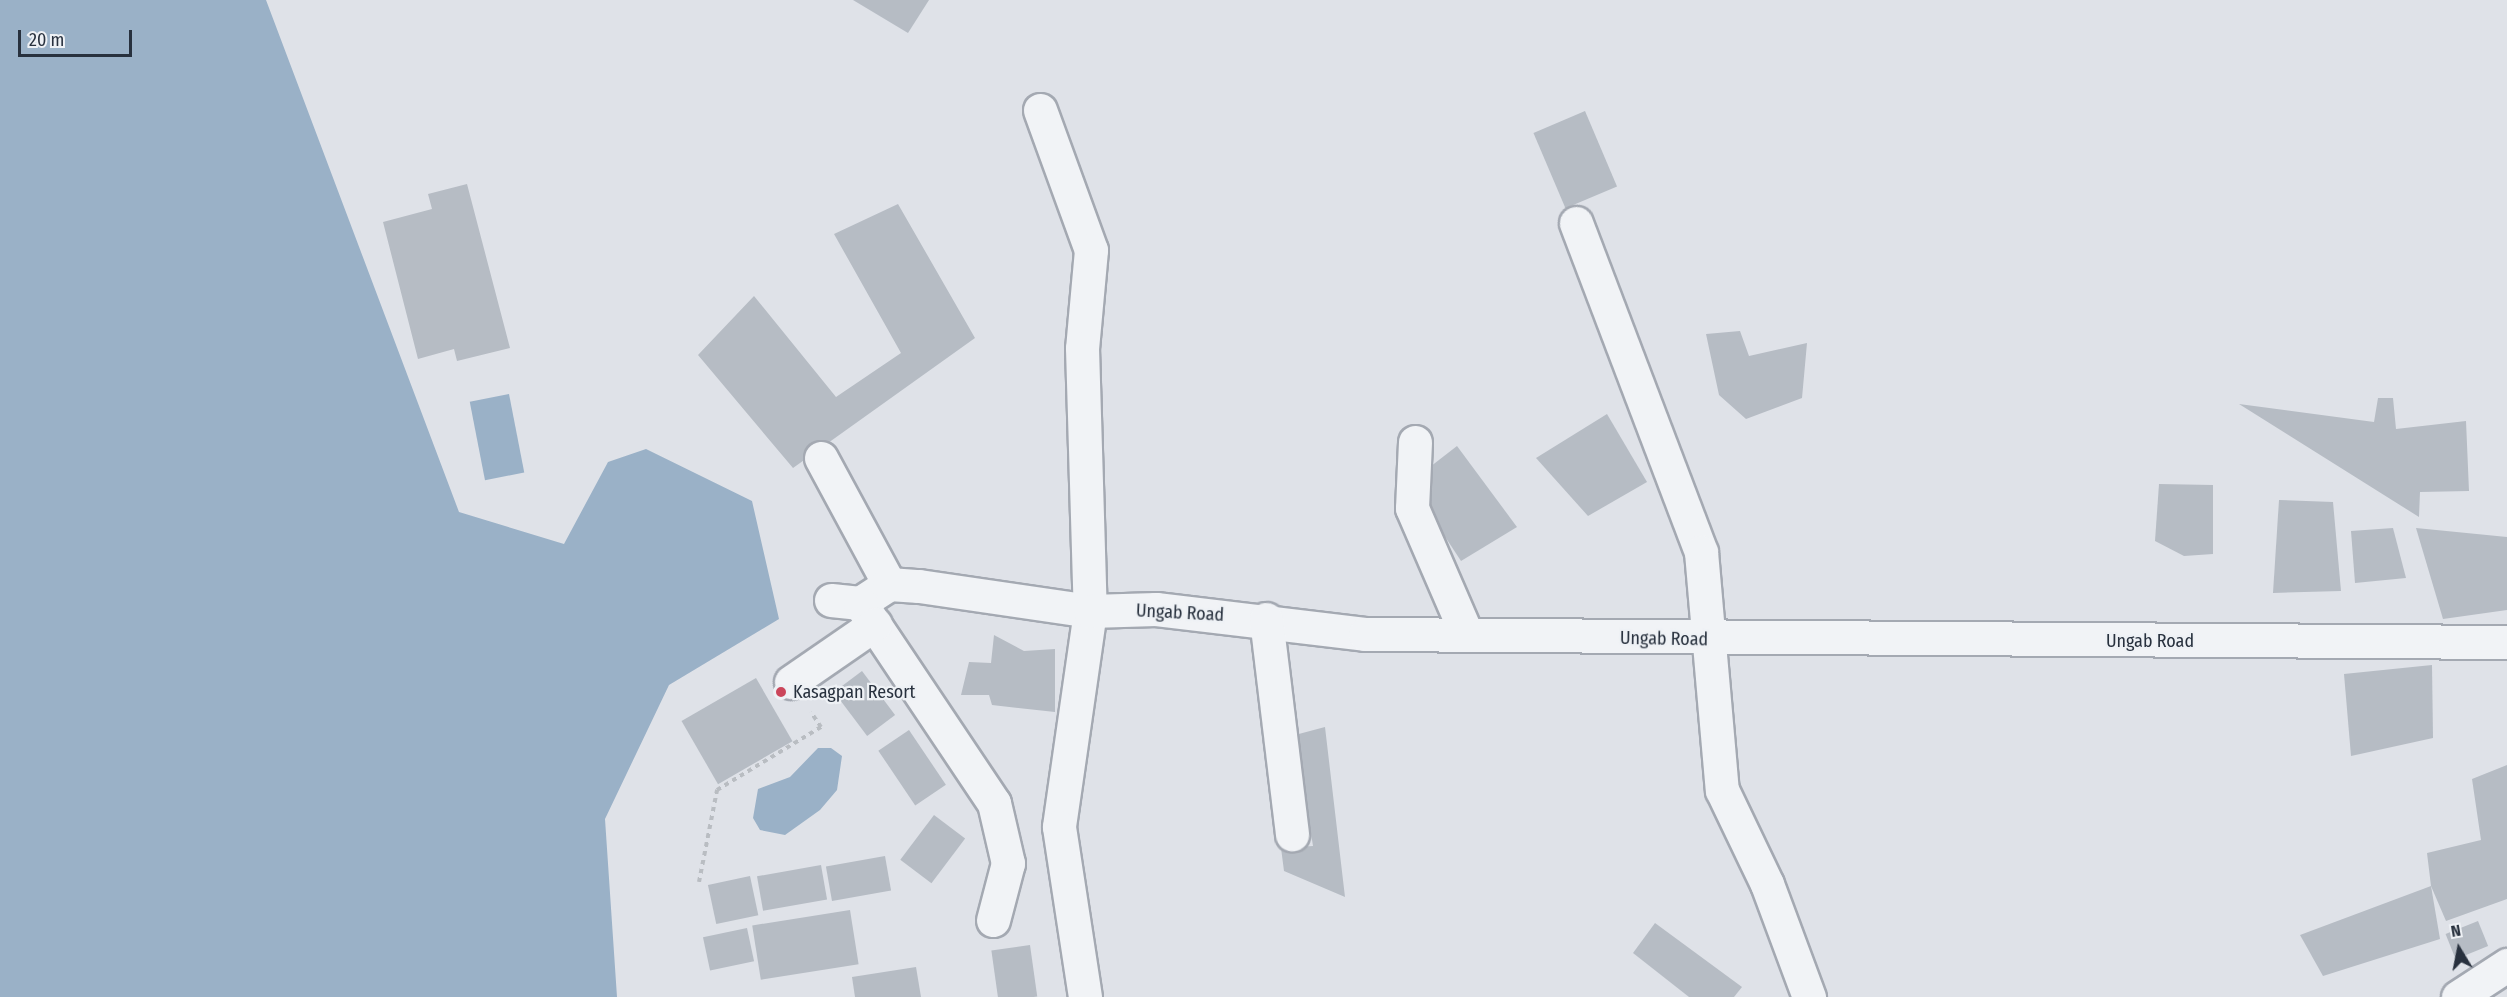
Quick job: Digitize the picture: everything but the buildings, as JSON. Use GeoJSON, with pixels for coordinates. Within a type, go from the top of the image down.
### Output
{"type":"FeatureCollection","features":[{"type":"Feature","properties":{"kind":"street"},"geometry":{"type":"LineString","coordinates":[[1040,110],[1091,250],[1082,348],[1090,611],[1059,827],[1085,997]]}},
{"type":"Feature","properties":{"kind":"street"},"geometry":{"type":"LineString","coordinates":[[1576,223],[1701,552],[1722,790],[1767,884],[1809,997]]}},
{"type":"Feature","properties":{"kind":"street"},"geometry":{"type":"LineString","coordinates":[[1415,442],[1412,507],[1467,635]]}},
{"type":"Feature","properties":{"kind":"street"},"geometry":{"type":"LineString","coordinates":[[791,682],[855,609],[889,584],[821,458]]}},
{"type":"Feature","properties":{"kind":"street","name":"Ungab Road"},"geometry":{"type":"LineString","coordinates":[[889,584],[1090,611],[1156,609],[1266,619],[1365,634],[1708,639],[2507,642]]}},
{"type":"Feature","properties":{"kind":"street"},"geometry":{"type":"LineString","coordinates":[[855,609],[994,803],[1008,863],[993,920]]}},
{"type":"Feature","properties":{"kind":"street"},"geometry":{"type":"LineString","coordinates":[[1266,619],[1292,834]]}},
{"type":"Feature","properties":{"kind":"street"},"geometry":{"type":"LineString","coordinates":[[2458,997],[2507,965]]}},
{"type":"Feature","properties":{"kind":"path"},"geometry":{"type":"LineString","coordinates":[[699,882],[717,790],[821,727],[791,682]]}},
{"type":"Feature","properties":{"kind":"water"},"geometry":{"type":"Polygon","coordinates":[[[0,0],[266,0],[459,512],[564,544],[608,462],[646,449],[752,501],[779,619],[669,685],[605,819],[617,997],[0,997],[0,0]]]}},
{"type":"Feature","properties":{"kind":"water"},"geometry":{"type":"Polygon","coordinates":[[[509,394],[524,473],[485,480],[470,402],[509,394]]]}},
{"type":"Feature","properties":{"kind":"water"},"geometry":{"type":"Polygon","coordinates":[[[818,748],[831,748],[842,756],[837,790],[820,810],[785,835],[760,830],[753,818],[758,789],[790,777],[818,748]]]}},
{"type":"Feature","properties":{"kind":"place","name":"Kasagpan Resort"},"geometry":{"type":"Point","coordinates":[781,692]}}]}
